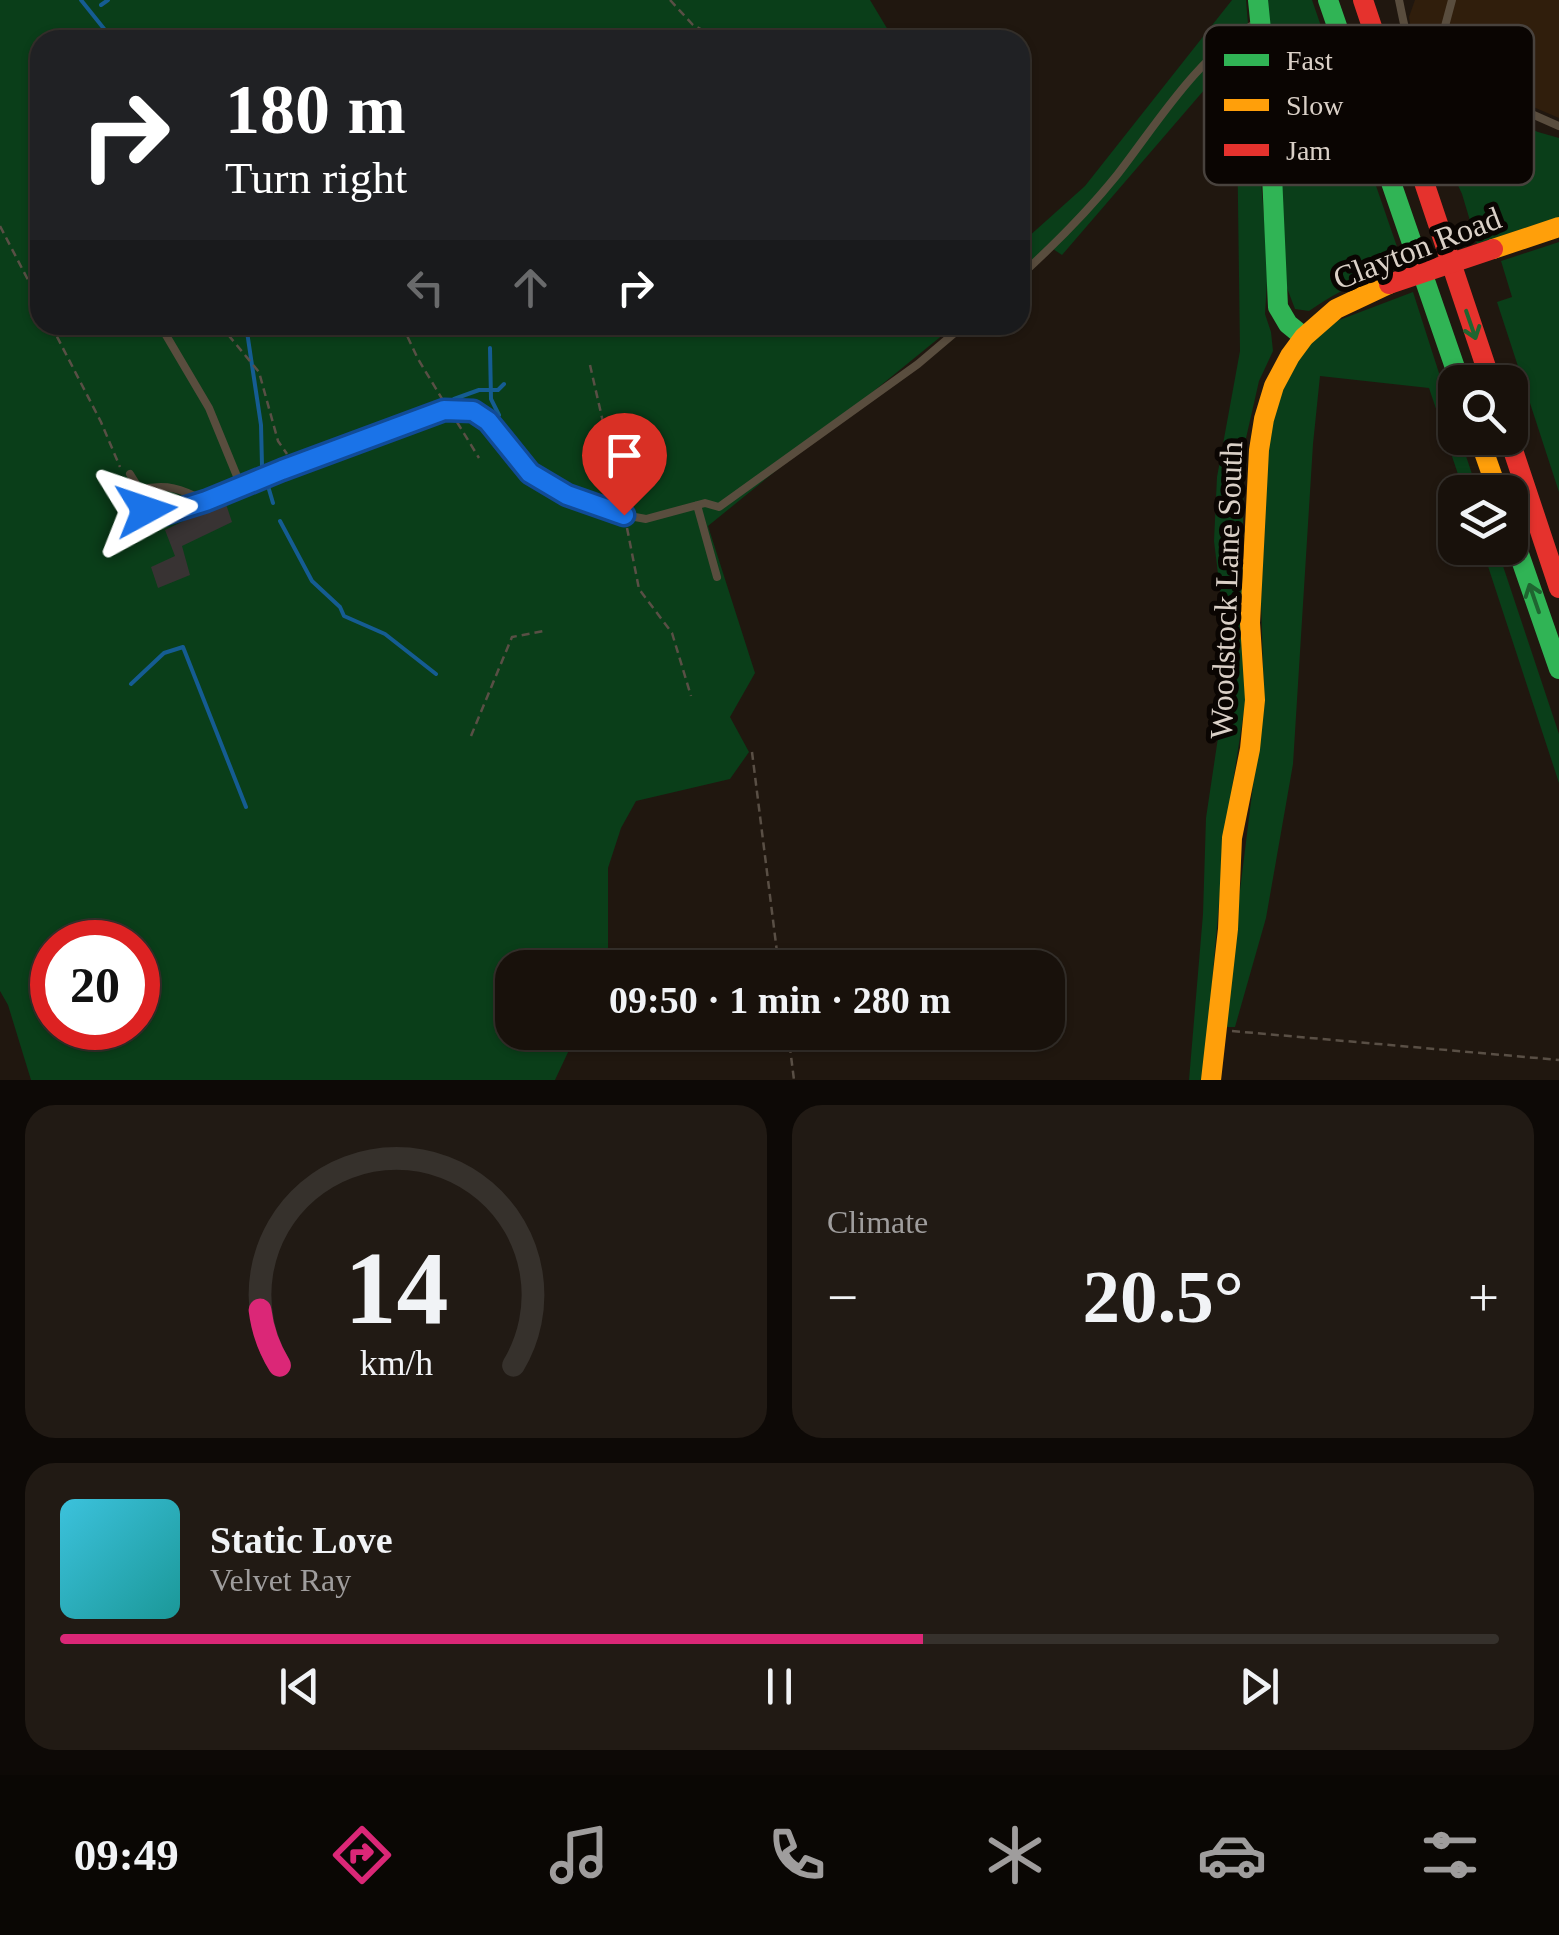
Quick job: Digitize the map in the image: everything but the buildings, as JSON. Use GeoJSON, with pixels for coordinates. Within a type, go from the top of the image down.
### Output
{"type":"FeatureCollection","features":[{"type":"Feature","properties":{"kind":"main road"},"geometry":{"type":"LineString","coordinates":[[1328,0],[1337,25]]}},
{"type":"Feature","properties":{"kind":"main road"},"geometry":{"type":"LineString","coordinates":[[1364,0],[1372,25]]}},
{"type":"Feature","properties":{"kind":"main road"},"geometry":{"type":"LineString","coordinates":[[1272,185],[1278,307],[1290,327],[1304,337]]}},
{"type":"Feature","properties":{"kind":"main road"},"geometry":{"type":"LineString","coordinates":[[1392,185],[1454,365]]}},
{"type":"Feature","properties":{"kind":"main road"},"geometry":{"type":"LineString","coordinates":[[1426,185],[1485,365]]}},
{"type":"Feature","properties":{"kind":"main road","name":"Clayton Road"},"geometry":{"type":"LineString","coordinates":[[1304,337],[1336,309],[1388,284],[1559,227]]}},
{"type":"Feature","properties":{"kind":"main road","name":"Woodstock Lane South"},"geometry":{"type":"LineString","coordinates":[[1210,1080],[1228,928],[1232,838],[1255,700],[1250,623],[1259,450],[1274,386],[1304,337]]}},
{"type":"Feature","properties":{"kind":"main road"},"geometry":{"type":"LineString","coordinates":[[1515,455],[1559,588]]}},
{"type":"Feature","properties":{"kind":"main road"},"geometry":{"type":"LineString","coordinates":[[1523,565],[1559,669]]}},
{"type":"Feature","properties":{"kind":"lane"},"geometry":{"type":"LineString","coordinates":[[1399,0],[1406,25]]}},
{"type":"Feature","properties":{"kind":"lane"},"geometry":{"type":"LineString","coordinates":[[1445,25],[1452,0]]}},
{"type":"Feature","properties":{"kind":"lane"},"geometry":{"type":"LineString","coordinates":[[1030,267],[1114,178],[1204,68]]}},
{"type":"Feature","properties":{"kind":"lane"},"geometry":{"type":"LineString","coordinates":[[1534,115],[1559,126]]}},
{"type":"Feature","properties":{"kind":"lane"},"geometry":{"type":"LineString","coordinates":[[166,335],[209,408],[241,486]]}},
{"type":"Feature","properties":{"kind":"lane"},"geometry":{"type":"LineString","coordinates":[[130,474],[146,510],[158,516],[444,410],[473,411],[488,421],[530,473],[567,495],[646,519],[704,502],[719,507],[918,364],[952,335]]}},
{"type":"Feature","properties":{"kind":"lane"},"geometry":{"type":"LineString","coordinates":[[140,490],[172,486],[206,501]]}},
{"type":"Feature","properties":{"kind":"lane"},"geometry":{"type":"LineString","coordinates":[[697,505],[718,577]]}},
{"type":"Feature","properties":{"kind":"path"},"geometry":{"type":"LineString","coordinates":[[670,0],[682,16],[702,30]]}},
{"type":"Feature","properties":{"kind":"path"},"geometry":{"type":"LineString","coordinates":[[0,226],[30,284]]}},
{"type":"Feature","properties":{"kind":"path"},"geometry":{"type":"LineString","coordinates":[[56,335],[102,422],[122,470],[130,474]]}},
{"type":"Feature","properties":{"kind":"path"},"geometry":{"type":"LineString","coordinates":[[228,335],[258,372],[278,442],[295,465]]}},
{"type":"Feature","properties":{"kind":"path"},"geometry":{"type":"LineString","coordinates":[[407,335],[479,458]]}},
{"type":"Feature","properties":{"kind":"path"},"geometry":{"type":"LineString","coordinates":[[590,365],[640,589],[672,633],[692,696]]}},
{"type":"Feature","properties":{"kind":"path"},"geometry":{"type":"LineString","coordinates":[[471,736],[512,638],[544,630]]}},
{"type":"Feature","properties":{"kind":"path"},"geometry":{"type":"LineString","coordinates":[[752,752],[778,950]]}},
{"type":"Feature","properties":{"kind":"path"},"geometry":{"type":"LineString","coordinates":[[1218,1032],[1559,1060]]}},
{"type":"Feature","properties":{"kind":"path"},"geometry":{"type":"LineString","coordinates":[[790,1050],[794,1080]]}},
{"type":"Feature","properties":{"kind":"shaded area"},"geometry":{"type":"Polygon","coordinates":[[[1415,0],[1559,0],[1559,118],[1534,107],[1534,25],[1410,25],[1415,0]]]}},
{"type":"Feature","properties":{"kind":"green space"},"geometry":{"type":"Polygon","coordinates":[[[0,0],[870,0],[888,30],[30,30],[30,335],[943,335],[708,526],[755,673],[730,717],[749,752],[730,779],[636,801],[621,828],[608,868],[608,950],[495,950],[495,1050],[569,1050],[555,1080],[31,1080],[0,991],[0,0]]]}},
{"type":"Feature","properties":{"kind":"green space"},"geometry":{"type":"Polygon","coordinates":[[[1232,0],[1246,0],[1248,25],[1212,25],[1232,0]]]}},
{"type":"Feature","properties":{"kind":"green space"},"geometry":{"type":"Polygon","coordinates":[[[1264,0],[1312,0],[1321,25],[1266,25],[1264,0]]]}},
{"type":"Feature","properties":{"kind":"green space"},"geometry":{"type":"Polygon","coordinates":[[[1204,35],[1204,90],[1062,255],[1050,247],[1030,264],[1030,235],[1085,186],[1204,35]]]}},
{"type":"Feature","properties":{"kind":"green space"},"geometry":{"type":"Polygon","coordinates":[[[1534,130],[1559,138],[1559,217],[1477,244],[1458,185],[1534,185],[1534,130]]]}},
{"type":"Feature","properties":{"kind":"green space"},"geometry":{"type":"Polygon","coordinates":[[[1238,185],[1261,185],[1268,266],[1265,314],[1273,351],[1259,381],[1244,447],[1242,605],[1246,698],[1225,834],[1202,1080],[1189,1080],[1203,914],[1206,818],[1229,664],[1214,541],[1217,477],[1240,351],[1238,185]]]}},
{"type":"Feature","properties":{"kind":"green space"},"geometry":{"type":"Polygon","coordinates":[[[1277,185],[1376,185],[1404,267],[1355,284],[1309,311],[1295,309],[1284,280],[1277,185]]]}},
{"type":"Feature","properties":{"kind":"green space"},"geometry":{"type":"Polygon","coordinates":[[[1559,242],[1559,492],[1528,397],[1528,365],[1518,365],[1497,302],[1512,297],[1501,261],[1559,242]]]}},
{"type":"Feature","properties":{"kind":"green space"},"geometry":{"type":"Polygon","coordinates":[[[1413,292],[1438,370],[1438,415],[1429,388],[1320,376],[1293,764],[1266,918],[1235,1027],[1223,1027],[1264,697],[1261,602],[1267,460],[1274,409],[1300,354],[1334,322],[1413,292]]]}},
{"type":"Feature","properties":{"kind":"green space"},"geometry":{"type":"Polygon","coordinates":[[[1452,455],[1466,455],[1472,475],[1458,475],[1452,455]]]}},
{"type":"Feature","properties":{"kind":"green space"},"geometry":{"type":"Polygon","coordinates":[[[1488,565],[1503,565],[1559,734],[1559,783],[1488,565]]]}},
{"type":"Feature","properties":{"kind":"waterway"},"geometry":{"type":"LineString","coordinates":[[81,0],[105,30]]}},
{"type":"Feature","properties":{"kind":"waterway"},"geometry":{"type":"LineString","coordinates":[[101,5],[108,0]]}},
{"type":"Feature","properties":{"kind":"waterway"},"geometry":{"type":"LineString","coordinates":[[248,335],[261,425],[262,466]]}},
{"type":"Feature","properties":{"kind":"waterway"},"geometry":{"type":"LineString","coordinates":[[490,348],[491,399],[499,415]]}},
{"type":"Feature","properties":{"kind":"waterway"},"geometry":{"type":"LineString","coordinates":[[454,399],[479,390],[498,390],[504,384]]}},
{"type":"Feature","properties":{"kind":"waterway"},"geometry":{"type":"LineString","coordinates":[[268,486],[273,503]]}},
{"type":"Feature","properties":{"kind":"waterway"},"geometry":{"type":"LineString","coordinates":[[280,521],[312,581],[340,607],[344,616],[385,634],[436,674]]}},
{"type":"Feature","properties":{"kind":"waterway"},"geometry":{"type":"LineString","coordinates":[[131,684],[164,653],[183,647],[246,807]]}},
{"type":"Feature","properties":{"kind":"traffic: fast"},"geometry":{"type":"LineString","coordinates":[[1258,0],[1261,25]]}},
{"type":"Feature","properties":{"kind":"traffic: fast"},"geometry":{"type":"LineString","coordinates":[[1328,0],[1337,25]]}},
{"type":"Feature","properties":{"kind":"traffic: fast"},"geometry":{"type":"LineString","coordinates":[[1272,185],[1278,307],[1288,324],[1304,337]]}},
{"type":"Feature","properties":{"kind":"traffic: fast"},"geometry":{"type":"LineString","coordinates":[[1392,185],[1454,365]]}},
{"type":"Feature","properties":{"kind":"traffic: fast"},"geometry":{"type":"LineString","coordinates":[[1523,565],[1559,669]]}},
{"type":"Feature","properties":{"kind":"traffic: slow"},"geometry":{"type":"LineString","coordinates":[[1493,249],[1559,227]]}},
{"type":"Feature","properties":{"kind":"traffic: slow"},"geometry":{"type":"LineString","coordinates":[[1211,1080],[1228,929],[1232,838],[1250,749],[1255,700],[1250,623],[1264,419],[1274,386],[1304,337],[1336,309],[1389,284]]}},
{"type":"Feature","properties":{"kind":"traffic: slow"},"geometry":{"type":"LineString","coordinates":[[1485,455],[1492,475]]}},
{"type":"Feature","properties":{"kind":"traffic: jam"},"geometry":{"type":"LineString","coordinates":[[1363,0],[1371,25]]}},
{"type":"Feature","properties":{"kind":"traffic: jam"},"geometry":{"type":"LineString","coordinates":[[1425,185],[1485,365]]}},
{"type":"Feature","properties":{"kind":"traffic: jam"},"geometry":{"type":"LineString","coordinates":[[1389,284],[1493,249]]}},
{"type":"Feature","properties":{"kind":"traffic: jam"},"geometry":{"type":"LineString","coordinates":[[1515,455],[1559,588]]}},
{"type":"Feature","properties":{"kind":"route"},"geometry":{"type":"LineString","coordinates":[[146,510],[158,516],[206,501],[444,410],[473,411],[488,421],[530,473],[567,495],[624,515]]}}]}
